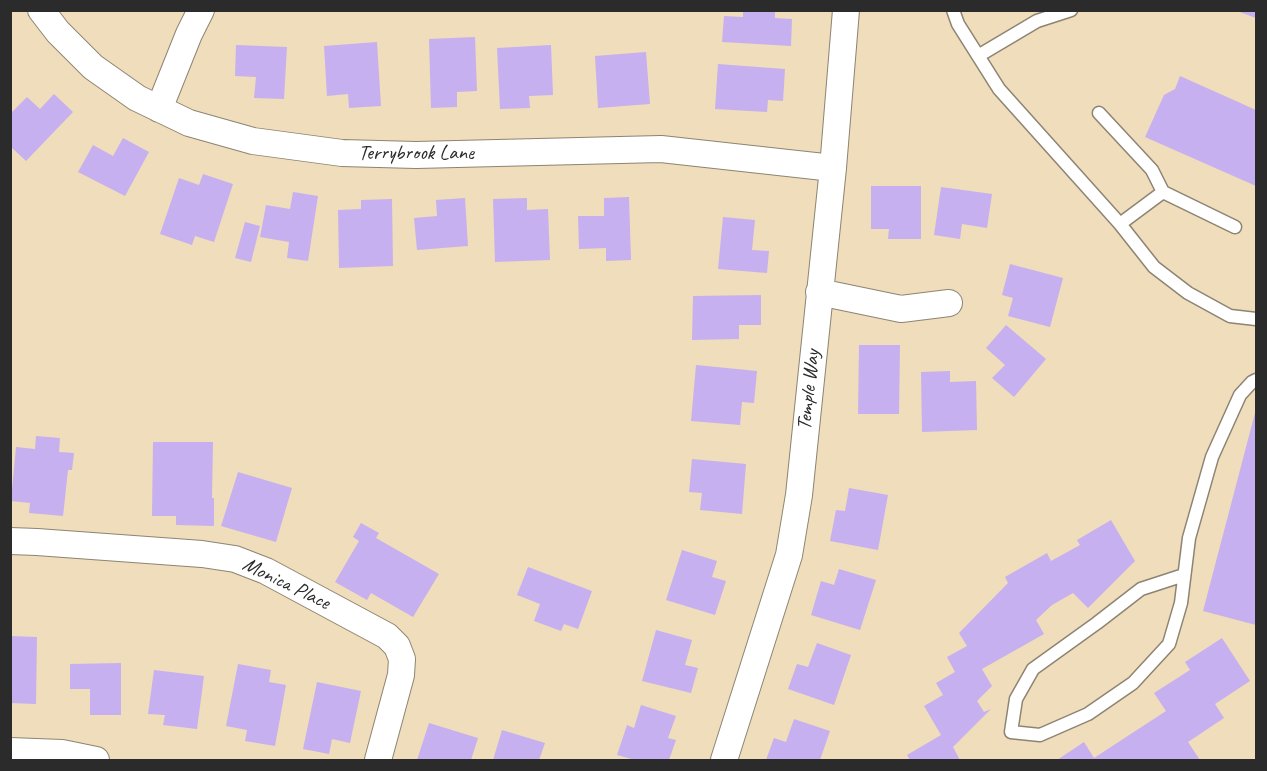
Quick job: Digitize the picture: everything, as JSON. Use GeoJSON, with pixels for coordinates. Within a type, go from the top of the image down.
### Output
{"type":"FeatureCollection","features":[{"type":"Feature","properties":{"kind":"street","name":"Terrybrook Lane"},"geometry":{"type":"LineString","coordinates":[[41,10],[58,32],[93,67],[137,98],[189,123],[253,141],[342,153],[428,154],[661,149],[832,168]]}},
{"type":"Feature","properties":{"kind":"street"},"geometry":{"type":"LineString","coordinates":[[159,109],[201,10]]}},
{"type":"Feature","properties":{"kind":"street","name":"Temple Way"},"geometry":{"type":"LineString","coordinates":[[724,760],[789,555],[799,495],[846,10]]}},
{"type":"Feature","properties":{"kind":"street"},"geometry":{"type":"LineString","coordinates":[[819,292],[901,309],[949,303]]}},
{"type":"Feature","properties":{"kind":"street","name":"Monica Place"},"geometry":{"type":"LineString","coordinates":[[10,541],[202,554],[235,559],[266,571],[387,636],[397,646],[402,658],[401,675],[378,760]]}},
{"type":"Feature","properties":{"kind":"street"},"geometry":{"type":"LineString","coordinates":[[10,751],[62,753],[96,760]]}},
{"type":"Feature","properties":{"kind":"lane"},"geometry":{"type":"LineString","coordinates":[[953,10],[958,24],[999,89],[1120,224],[1154,267],[1188,293],[1230,316],[1257,319]]}},
{"type":"Feature","properties":{"kind":"lane"},"geometry":{"type":"LineString","coordinates":[[978,56],[1037,21],[1071,10]]}},
{"type":"Feature","properties":{"kind":"lane"},"geometry":{"type":"LineString","coordinates":[[1100,112],[1152,170],[1163,192],[1235,227]]}},
{"type":"Feature","properties":{"kind":"lane"},"geometry":{"type":"LineString","coordinates":[[1120,224],[1163,192]]}},
{"type":"Feature","properties":{"kind":"lane"},"geometry":{"type":"LineString","coordinates":[[1184,575],[1141,589],[1033,669],[1016,699],[1011,732],[1040,735],[1088,714],[1134,683],[1168,644],[1181,603],[1189,538],[1212,457],[1240,395],[1252,382],[1257,381]]}},
{"type":"Feature","properties":{"kind":"building"},"geometry":{"type":"Polygon","coordinates":[[[743,10],[775,10],[775,18],[792,19],[791,46],[722,42],[724,16],[743,17],[743,10]]]}},
{"type":"Feature","properties":{"kind":"building"},"geometry":{"type":"Polygon","coordinates":[[[1256,10],[1256,18],[1237,11],[1256,10]]]}},
{"type":"Feature","properties":{"kind":"building"},"geometry":{"type":"Polygon","coordinates":[[[475,37],[477,91],[457,92],[457,107],[431,108],[429,39],[475,37]]]}},
{"type":"Feature","properties":{"kind":"building"},"geometry":{"type":"Polygon","coordinates":[[[377,42],[381,106],[349,108],[348,94],[327,96],[324,46],[377,42]]]}},
{"type":"Feature","properties":{"kind":"building"},"geometry":{"type":"Polygon","coordinates":[[[236,45],[287,47],[284,99],[254,98],[256,77],[235,76],[236,45]]]}},
{"type":"Feature","properties":{"kind":"building"},"geometry":{"type":"Polygon","coordinates":[[[551,45],[553,95],[529,96],[530,108],[500,109],[497,48],[551,45]]]}},
{"type":"Feature","properties":{"kind":"building"},"geometry":{"type":"Polygon","coordinates":[[[646,52],[650,104],[598,108],[595,56],[646,52]]]}},
{"type":"Feature","properties":{"kind":"building"},"geometry":{"type":"Polygon","coordinates":[[[718,64],[785,69],[783,101],[768,100],[767,112],[715,109],[718,64]]]}},
{"type":"Feature","properties":{"kind":"building"},"geometry":{"type":"Polygon","coordinates":[[[1180,76],[1256,110],[1256,186],[1145,137],[1164,95],[1175,89],[1180,76]]]}},
{"type":"Feature","properties":{"kind":"building"},"geometry":{"type":"Polygon","coordinates":[[[54,94],[73,112],[26,161],[10,146],[10,114],[27,97],[40,109],[54,94]]]}},
{"type":"Feature","properties":{"kind":"building"},"geometry":{"type":"Polygon","coordinates":[[[123,138],[149,152],[125,196],[78,172],[93,145],[113,156],[123,138]]]}},
{"type":"Feature","properties":{"kind":"building"},"geometry":{"type":"Polygon","coordinates":[[[203,174],[233,184],[214,242],[195,236],[192,245],[160,234],[179,178],[199,185],[203,174]]]}},
{"type":"Feature","properties":{"kind":"building"},"geometry":{"type":"Polygon","coordinates":[[[871,186],[921,186],[921,239],[888,239],[889,229],[871,229],[871,186]]]}},
{"type":"Feature","properties":{"kind":"building"},"geometry":{"type":"Polygon","coordinates":[[[941,187],[992,194],[987,228],[962,224],[960,239],[934,235],[941,187]]]}},
{"type":"Feature","properties":{"kind":"building"},"geometry":{"type":"Polygon","coordinates":[[[293,192],[318,196],[308,261],[287,258],[289,242],[260,237],[266,205],[290,209],[293,192]]]}},
{"type":"Feature","properties":{"kind":"building"},"geometry":{"type":"Polygon","coordinates":[[[629,197],[631,260],[606,261],[606,248],[579,249],[578,216],[604,216],[604,198],[629,197]]]}},
{"type":"Feature","properties":{"kind":"building"},"geometry":{"type":"Polygon","coordinates":[[[465,198],[468,246],[417,250],[414,218],[437,216],[436,200],[465,198]]]}},
{"type":"Feature","properties":{"kind":"building"},"geometry":{"type":"Polygon","coordinates":[[[527,198],[527,210],[548,209],[550,260],[495,262],[493,199],[527,198]]]}},
{"type":"Feature","properties":{"kind":"building"},"geometry":{"type":"Polygon","coordinates":[[[392,199],[393,266],[339,268],[338,210],[361,209],[361,200],[392,199]]]}},
{"type":"Feature","properties":{"kind":"building"},"geometry":{"type":"Polygon","coordinates":[[[723,217],[755,220],[752,250],[769,251],[767,273],[718,269],[723,217]]]}},
{"type":"Feature","properties":{"kind":"building"},"geometry":{"type":"Polygon","coordinates":[[[245,222],[260,226],[251,262],[235,258],[245,222]]]}},
{"type":"Feature","properties":{"kind":"building"},"geometry":{"type":"Polygon","coordinates":[[[1010,264],[1063,278],[1050,327],[1008,316],[1013,298],[1002,295],[1010,264]]]}},
{"type":"Feature","properties":{"kind":"building"},"geometry":{"type":"Polygon","coordinates":[[[761,295],[761,325],[739,325],[739,339],[692,340],[693,296],[761,295]]]}},
{"type":"Feature","properties":{"kind":"building"},"geometry":{"type":"Polygon","coordinates":[[[1006,325],[1046,359],[1014,397],[992,378],[1005,365],[986,348],[1006,325]]]}},
{"type":"Feature","properties":{"kind":"building"},"geometry":{"type":"Polygon","coordinates":[[[859,345],[900,345],[899,414],[858,414],[859,345]]]}},
{"type":"Feature","properties":{"kind":"building"},"geometry":{"type":"Polygon","coordinates":[[[696,365],[757,371],[754,403],[742,402],[740,425],[691,421],[696,365]]]}},
{"type":"Feature","properties":{"kind":"building"},"geometry":{"type":"Polygon","coordinates":[[[950,371],[950,382],[976,381],[977,430],[922,432],[921,372],[950,371]]]}},
{"type":"Feature","properties":{"kind":"building"},"geometry":{"type":"Polygon","coordinates":[[[1256,409],[1256,625],[1203,611],[1256,409]]]}},
{"type":"Feature","properties":{"kind":"building"},"geometry":{"type":"Polygon","coordinates":[[[36,436],[60,438],[59,452],[74,453],[72,470],[68,470],[63,516],[29,513],[30,503],[11,501],[16,447],[35,449],[36,436]]]}},
{"type":"Feature","properties":{"kind":"building"},"geometry":{"type":"Polygon","coordinates":[[[153,442],[213,442],[214,526],[176,525],[176,516],[152,516],[153,442]]]}},
{"type":"Feature","properties":{"kind":"building"},"geometry":{"type":"Polygon","coordinates":[[[692,459],[746,464],[742,514],[700,510],[702,493],[689,492],[692,459]]]}},
{"type":"Feature","properties":{"kind":"building"},"geometry":{"type":"Polygon","coordinates":[[[238,472],[292,488],[276,542],[221,526],[238,472]]]}},
{"type":"Feature","properties":{"kind":"building"},"geometry":{"type":"Polygon","coordinates":[[[849,488],[888,495],[878,550],[830,541],[836,510],[845,511],[849,488]]]}},
{"type":"Feature","properties":{"kind":"building"},"geometry":{"type":"Polygon","coordinates":[[[1111,520],[1135,561],[1088,608],[1073,593],[1052,605],[1036,620],[1044,634],[982,669],[992,686],[977,701],[984,712],[991,709],[953,747],[960,760],[910,760],[907,755],[941,735],[924,706],[943,695],[936,683],[955,672],[947,657],[967,646],[959,633],[1008,583],[1005,577],[1047,553],[1051,561],[1080,545],[1077,540],[1111,520]]]}},
{"type":"Feature","properties":{"kind":"building"},"geometry":{"type":"Polygon","coordinates":[[[361,523],[379,533],[376,538],[439,574],[413,617],[371,593],[367,600],[335,582],[359,541],[353,537],[361,523]]]}},
{"type":"Feature","properties":{"kind":"building"},"geometry":{"type":"Polygon","coordinates":[[[682,550],[717,561],[712,577],[726,581],[715,615],[666,600],[682,550]]]}},
{"type":"Feature","properties":{"kind":"building"},"geometry":{"type":"Polygon","coordinates":[[[528,567],[592,591],[578,629],[564,624],[561,631],[534,621],[540,604],[517,595],[528,567]]]}},
{"type":"Feature","properties":{"kind":"building"},"geometry":{"type":"Polygon","coordinates":[[[839,569],[876,580],[860,630],[811,615],[821,581],[834,585],[839,569]]]}},
{"type":"Feature","properties":{"kind":"building"},"geometry":{"type":"Polygon","coordinates":[[[656,630],[692,640],[685,665],[698,668],[691,693],[642,681],[656,630]]]}},
{"type":"Feature","properties":{"kind":"building"},"geometry":{"type":"Polygon","coordinates":[[[10,636],[37,637],[36,704],[10,703],[10,636]]]}},
{"type":"Feature","properties":{"kind":"building"},"geometry":{"type":"Polygon","coordinates":[[[1222,638],[1250,681],[1215,704],[1224,718],[1188,742],[1200,760],[1057,760],[1084,742],[1094,758],[1166,711],[1154,693],[1190,670],[1185,662],[1222,638]]]}},
{"type":"Feature","properties":{"kind":"building"},"geometry":{"type":"Polygon","coordinates":[[[817,643],[851,655],[834,705],[788,689],[797,664],[808,667],[817,643]]]}},
{"type":"Feature","properties":{"kind":"building"},"geometry":{"type":"Polygon","coordinates":[[[121,663],[121,715],[90,715],[90,689],[70,689],[70,664],[121,663]]]}},
{"type":"Feature","properties":{"kind":"building"},"geometry":{"type":"Polygon","coordinates":[[[238,664],[271,670],[269,682],[286,685],[275,746],[245,741],[247,730],[226,726],[238,664]]]}},
{"type":"Feature","properties":{"kind":"building"},"geometry":{"type":"Polygon","coordinates":[[[154,670],[204,676],[197,729],[163,725],[165,715],[148,714],[154,670]]]}},
{"type":"Feature","properties":{"kind":"building"},"geometry":{"type":"Polygon","coordinates":[[[317,682],[361,691],[350,743],[332,739],[329,754],[303,749],[317,682]]]}},
{"type":"Feature","properties":{"kind":"building"},"geometry":{"type":"Polygon","coordinates":[[[641,705],[676,716],[668,738],[676,740],[669,760],[635,760],[617,755],[627,725],[634,728],[641,705]]]}},
{"type":"Feature","properties":{"kind":"building"},"geometry":{"type":"Polygon","coordinates":[[[794,719],[830,731],[820,760],[766,760],[774,738],[786,742],[794,719]]]}},
{"type":"Feature","properties":{"kind":"building"},"geometry":{"type":"Polygon","coordinates":[[[429,723],[478,738],[471,760],[417,760],[429,723]]]}},
{"type":"Feature","properties":{"kind":"building"},"geometry":{"type":"Polygon","coordinates":[[[502,730],[545,743],[539,760],[493,760],[502,730]]]}}]}
